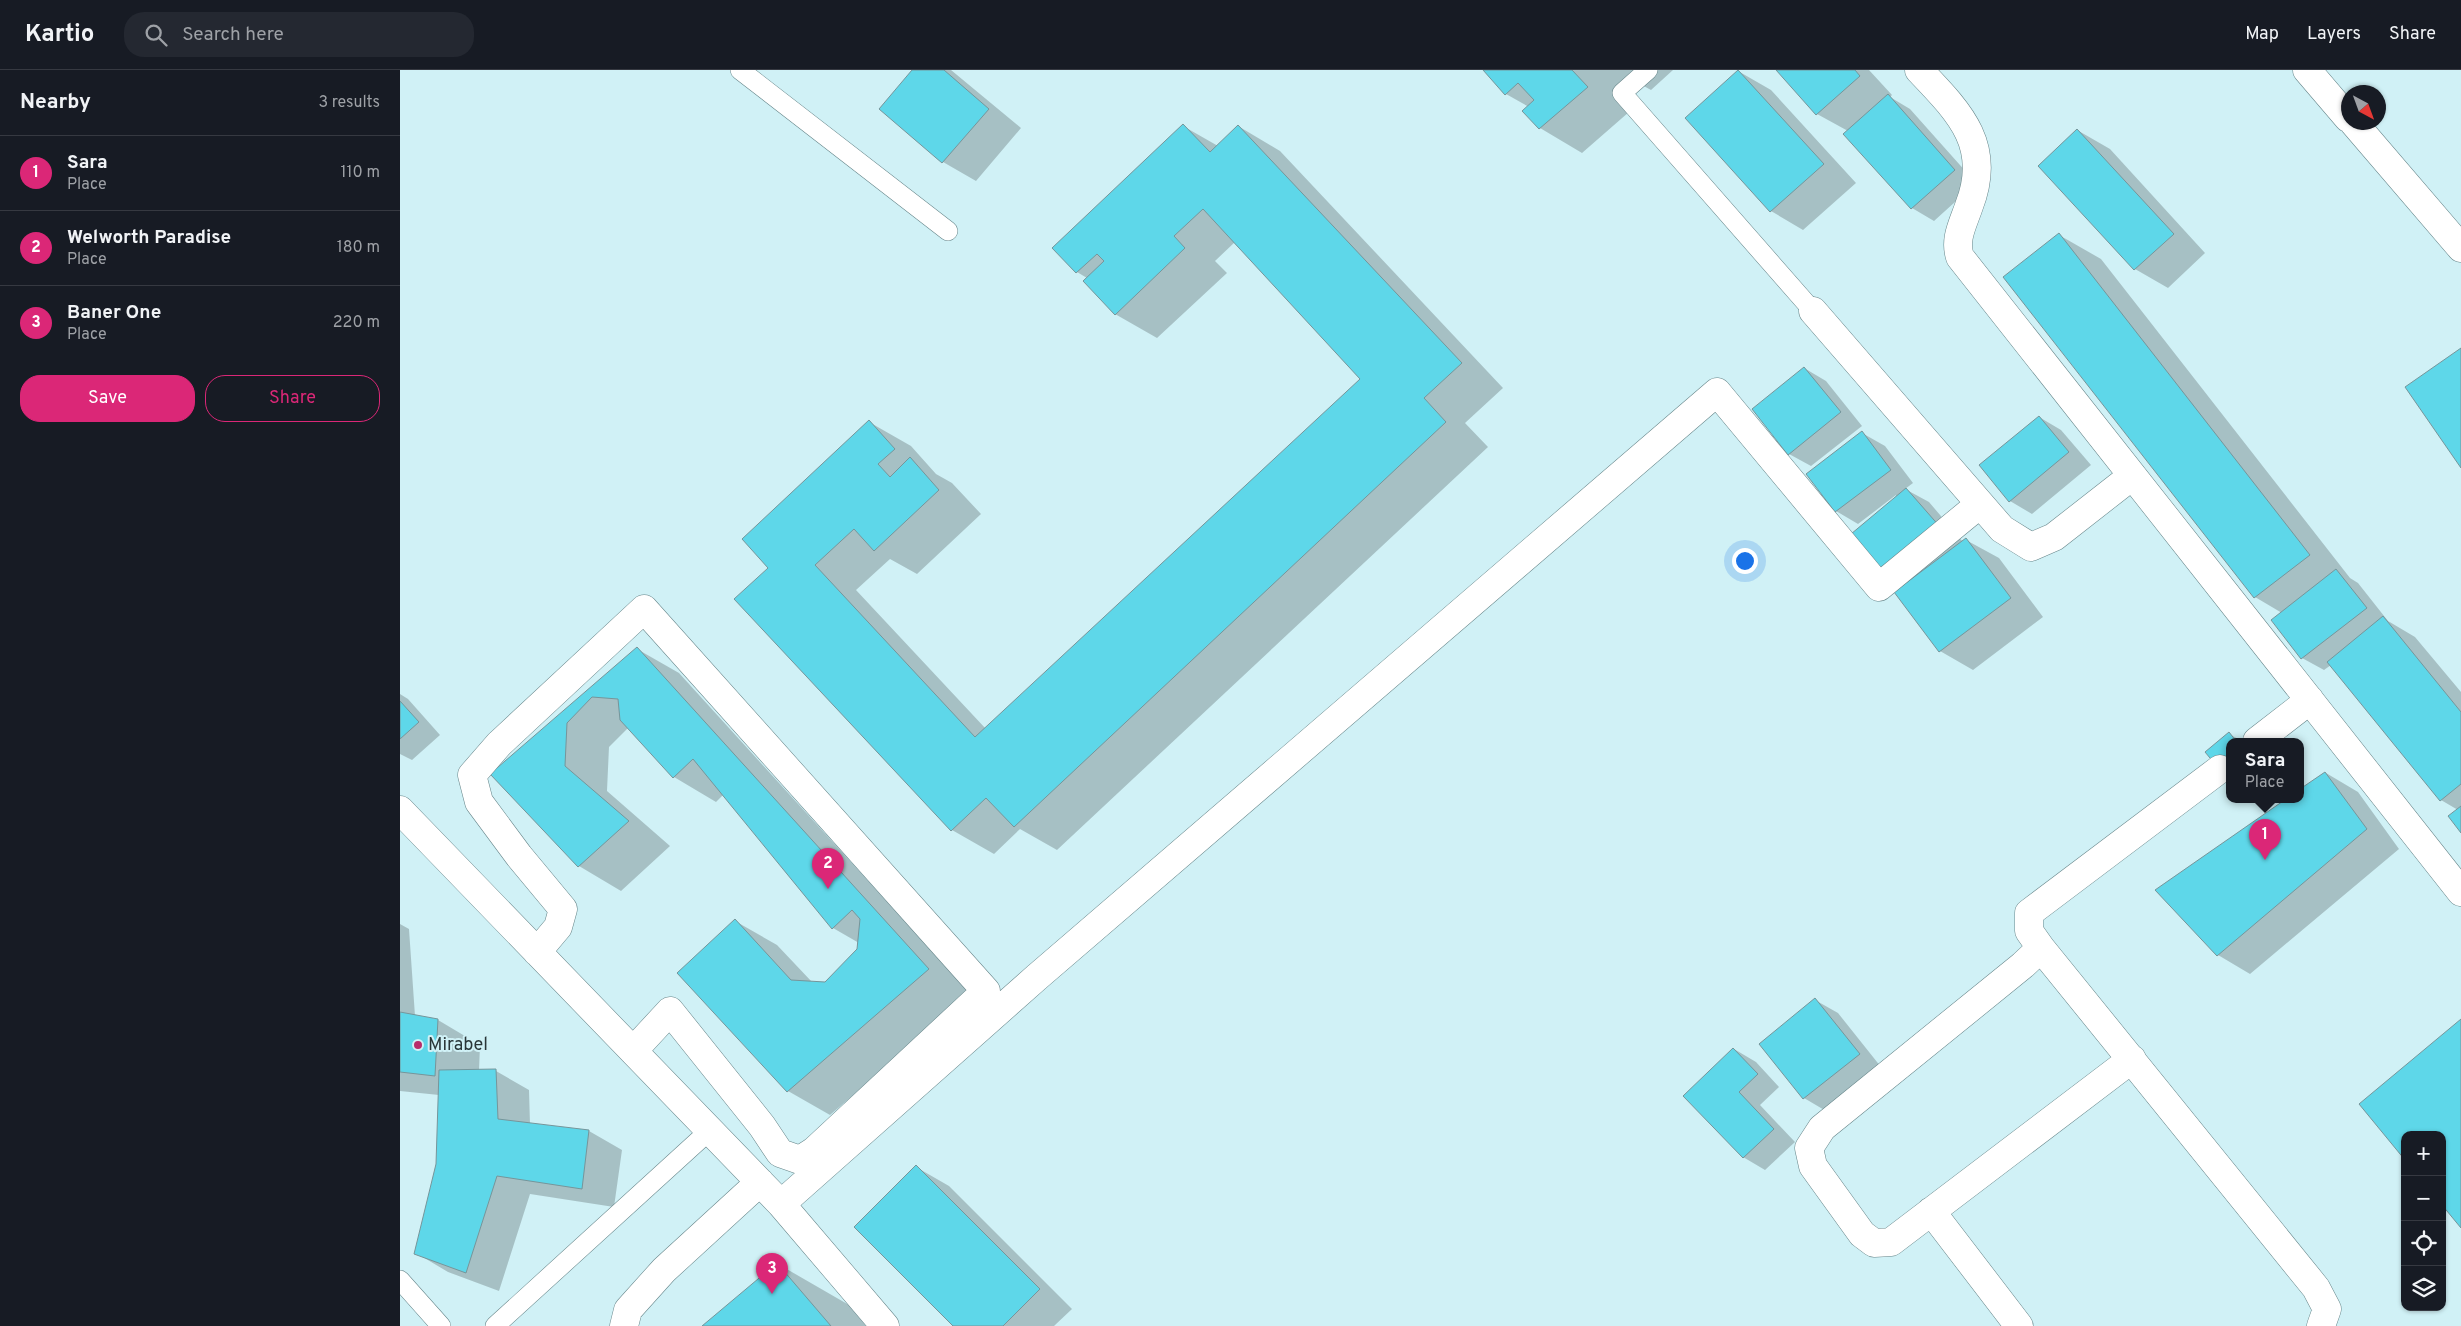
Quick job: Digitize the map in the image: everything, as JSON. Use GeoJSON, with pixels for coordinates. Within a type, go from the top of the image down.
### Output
{"type":"FeatureCollection","features":[{"type":"Feature","properties":{"kind":"street"},"geometry":{"type":"LineString","coordinates":[[1918,70],[1949,101],[1965,125],[1977,154],[1978,176],[1972,199],[1957,238],[1960,258],[2461,892]]}},
{"type":"Feature","properties":{"kind":"street"},"geometry":{"type":"LineString","coordinates":[[2307,70],[2341,110]]}},
{"type":"Feature","properties":{"kind":"street"},"geometry":{"type":"LineString","coordinates":[[2360,130],[2461,248]]}},
{"type":"Feature","properties":{"kind":"street"},"geometry":{"type":"LineString","coordinates":[[1813,311],[2002,529],[2031,547],[2054,537],[2132,476]]}},
{"type":"Feature","properties":{"kind":"street"},"geometry":{"type":"LineString","coordinates":[[781,1204],[1067,951],[1717,392],[1880,587],[1980,504]]}},
{"type":"Feature","properties":{"kind":"street"},"geometry":{"type":"LineString","coordinates":[[537,952],[558,927],[563,909],[519,856],[479,802],[472,775],[499,744],[644,609],[986,991],[814,1151],[800,1160],[780,1153],[762,1126],[670,1011],[633,1051]]}},
{"type":"Feature","properties":{"kind":"street"},"geometry":{"type":"LineString","coordinates":[[2261,738],[2310,700]]}},
{"type":"Feature","properties":{"kind":"street"},"geometry":{"type":"LineString","coordinates":[[2220,770],[2030,913],[2029,931],[2316,1288],[2327,1309],[2321,1326]]}},
{"type":"Feature","properties":{"kind":"street"},"geometry":{"type":"LineString","coordinates":[[400,810],[781,1204],[885,1326]]}},
{"type":"Feature","properties":{"kind":"street"},"geometry":{"type":"LineString","coordinates":[[2041,948],[2023,965],[1822,1128],[1809,1148],[1813,1166],[1862,1234],[1874,1243],[1891,1242],[2132,1059]]}},
{"type":"Feature","properties":{"kind":"street"},"geometry":{"type":"LineString","coordinates":[[624,1326],[628,1310],[664,1270],[760,1182]]}},
{"type":"Feature","properties":{"kind":"street"},"geometry":{"type":"LineString","coordinates":[[1931,1211],[2019,1326]]}},
{"type":"Feature","properties":{"kind":"lane"},"geometry":{"type":"LineString","coordinates":[[740,70],[948,231]]}},
{"type":"Feature","properties":{"kind":"lane"},"geometry":{"type":"LineString","coordinates":[[1648,70],[1622,94],[1813,311]]}},
{"type":"Feature","properties":{"kind":"lane"},"geometry":{"type":"LineString","coordinates":[[495,1326],[709,1130]]}},
{"type":"Feature","properties":{"kind":"lane"},"geometry":{"type":"LineString","coordinates":[[400,1280],[441,1326]]}},
{"type":"Feature","properties":{"kind":"building"},"geometry":{"type":"Polygon","coordinates":[[[912,70],[944,70],[989,109],[942,163],[879,109],[912,70]]]}},
{"type":"Feature","properties":{"kind":"building"},"geometry":{"type":"Polygon","coordinates":[[[1483,70],[1572,70],[1588,87],[1539,129],[1522,111],[1534,100],[1518,83],[1505,95],[1483,70]]]}},
{"type":"Feature","properties":{"kind":"building"},"geometry":{"type":"Polygon","coordinates":[[[1738,70],[1824,164],[1770,212],[1685,118],[1738,70]]]}},
{"type":"Feature","properties":{"kind":"building"},"geometry":{"type":"Polygon","coordinates":[[[1776,70],[1855,70],[1860,76],[1816,115],[1776,70]]]}},
{"type":"Feature","properties":{"kind":"building"},"geometry":{"type":"Polygon","coordinates":[[[1888,94],[1955,170],[1911,209],[1843,134],[1888,94]]]}},
{"type":"Feature","properties":{"kind":"building"},"geometry":{"type":"Polygon","coordinates":[[[1183,124],[1210,152],[1238,125],[1462,363],[1424,398],[1446,422],[1014,827],[986,798],[951,831],[734,599],[768,568],[742,539],[869,420],[895,449],[878,464],[890,477],[910,457],[939,490],[874,551],[854,529],[815,565],[975,737],[1360,379],[1203,209],[1174,236],[1185,248],[1115,315],[1083,281],[1104,261],[1097,254],[1076,273],[1052,248],[1183,124]]]}},
{"type":"Feature","properties":{"kind":"building"},"geometry":{"type":"Polygon","coordinates":[[[2077,129],[2174,234],[2134,270],[2038,166],[2077,129]]]}},
{"type":"Feature","properties":{"kind":"building"},"geometry":{"type":"Polygon","coordinates":[[[2059,233],[2310,555],[2254,598],[2003,277],[2059,233]]]}},
{"type":"Feature","properties":{"kind":"building"},"geometry":{"type":"Polygon","coordinates":[[[2461,348],[2461,468],[2405,387],[2461,348]]]}},
{"type":"Feature","properties":{"kind":"building"},"geometry":{"type":"Polygon","coordinates":[[[1804,367],[1841,412],[1788,455],[1752,409],[1804,367]]]}},
{"type":"Feature","properties":{"kind":"building"},"geometry":{"type":"Polygon","coordinates":[[[2039,416],[2069,452],[2009,502],[1979,465],[2039,416]]]}},
{"type":"Feature","properties":{"kind":"building"},"geometry":{"type":"Polygon","coordinates":[[[1862,431],[1891,470],[1835,512],[1806,474],[1862,431]]]}},
{"type":"Feature","properties":{"kind":"building"},"geometry":{"type":"Polygon","coordinates":[[[1906,488],[1941,528],[1886,575],[1851,534],[1906,488]]]}},
{"type":"Feature","properties":{"kind":"building"},"geometry":{"type":"Polygon","coordinates":[[[1966,538],[2011,598],[1939,652],[1894,592],[1966,538]]]}},
{"type":"Feature","properties":{"kind":"building"},"geometry":{"type":"Polygon","coordinates":[[[2336,569],[2367,608],[2301,659],[2271,620],[2336,569]]]}},
{"type":"Feature","properties":{"kind":"building"},"geometry":{"type":"Polygon","coordinates":[[[2383,616],[2461,712],[2461,784],[2440,801],[2327,662],[2383,616]]]}},
{"type":"Feature","properties":{"kind":"building"},"geometry":{"type":"Polygon","coordinates":[[[637,647],[929,969],[787,1092],[677,973],[735,919],[791,980],[825,982],[857,949],[860,919],[852,910],[832,929],[693,759],[673,778],[620,720],[618,699],[592,697],[567,723],[565,766],[629,821],[578,867],[490,774],[637,647]]]}},
{"type":"Feature","properties":{"kind":"building"},"geometry":{"type":"Polygon","coordinates":[[[400,701],[419,722],[400,739],[400,701]]]}},
{"type":"Feature","properties":{"kind":"building"},"geometry":{"type":"Polygon","coordinates":[[[2229,732],[2234,738],[2226,738],[2226,777],[2205,752],[2229,732]]]}},
{"type":"Feature","properties":{"kind":"building"},"geometry":{"type":"Polygon","coordinates":[[[2325,772],[2367,829],[2217,956],[2155,890],[2280,803],[2304,803],[2304,786],[2325,772]]]}},
{"type":"Feature","properties":{"kind":"building"},"geometry":{"type":"Polygon","coordinates":[[[2461,806],[2461,833],[2448,816],[2461,806]]]}},
{"type":"Feature","properties":{"kind":"building"},"geometry":{"type":"Polygon","coordinates":[[[1815,998],[1860,1054],[1803,1099],[1759,1044],[1815,998]]]}},
{"type":"Feature","properties":{"kind":"building","name":"Mirabel"},"geometry":{"type":"Polygon","coordinates":[[[400,1012],[438,1019],[435,1076],[400,1072],[400,1012]]]}},
{"type":"Feature","properties":{"kind":"building"},"geometry":{"type":"Polygon","coordinates":[[[2461,1019],[2461,1228],[2446,1210],[2446,1131],[2401,1131],[2401,1155],[2359,1104],[2461,1019]]]}},
{"type":"Feature","properties":{"kind":"building"},"geometry":{"type":"Polygon","coordinates":[[[1733,1048],[1758,1074],[1739,1092],[1774,1129],[1743,1158],[1683,1096],[1733,1048]]]}},
{"type":"Feature","properties":{"kind":"building"},"geometry":{"type":"Polygon","coordinates":[[[496,1069],[498,1119],[589,1130],[582,1189],[497,1176],[466,1273],[414,1254],[436,1164],[439,1070],[496,1069]]]}},
{"type":"Feature","properties":{"kind":"building"},"geometry":{"type":"Polygon","coordinates":[[[916,1165],[1040,1289],[1003,1326],[953,1326],[854,1227],[916,1165]]]}},
{"type":"Feature","properties":{"kind":"building"},"geometry":{"type":"Polygon","coordinates":[[[777,1263],[831,1326],[702,1326],[777,1263]]]}},
{"type":"Feature","properties":{"kind":"place","name":"Sara"},"geometry":{"type":"Point","coordinates":[2265,860]}},
{"type":"Feature","properties":{"kind":"place","name":"Welworth Paradise"},"geometry":{"type":"Point","coordinates":[828,889]}},
{"type":"Feature","properties":{"kind":"place","name":"Mirabel"},"geometry":{"type":"Point","coordinates":[418,1045]}},
{"type":"Feature","properties":{"kind":"place","name":"Baner One"},"geometry":{"type":"Point","coordinates":[772,1294]}}]}
